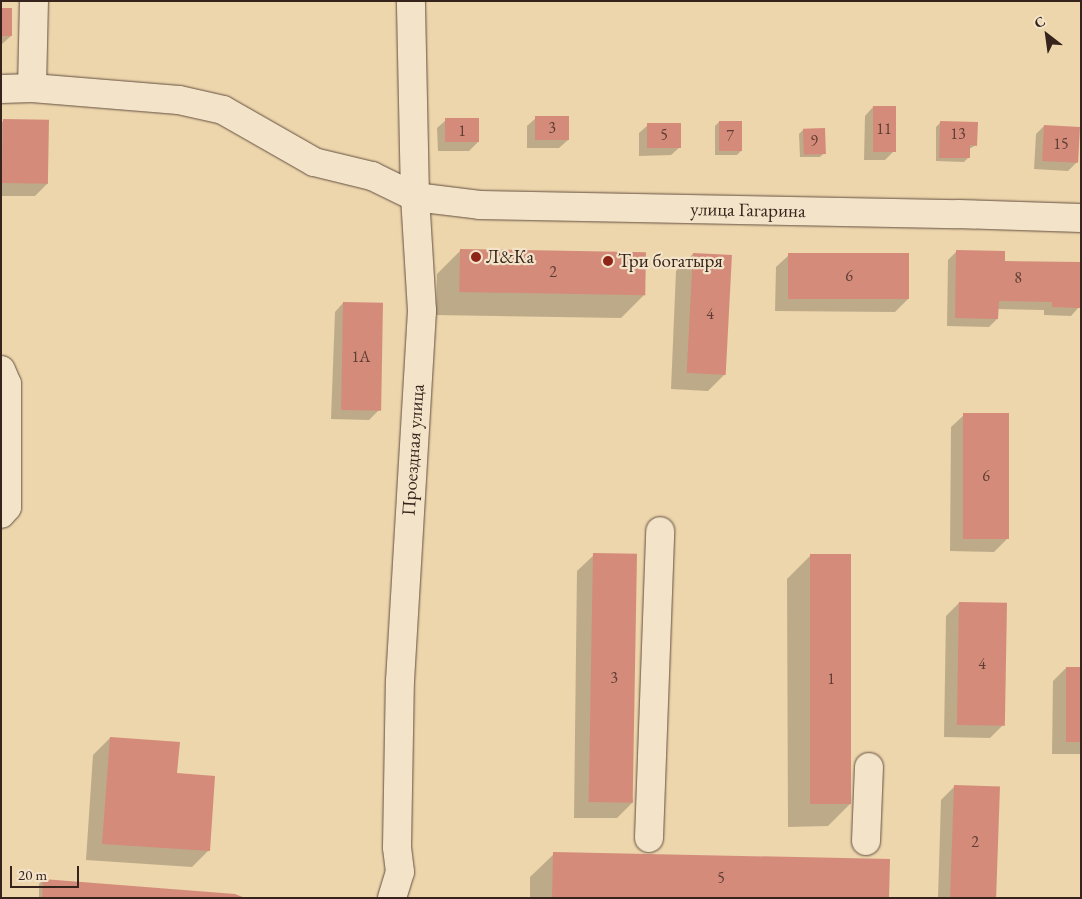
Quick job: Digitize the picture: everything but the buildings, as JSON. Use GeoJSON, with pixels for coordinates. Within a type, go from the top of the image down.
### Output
{"type":"FeatureCollection","features":[{"type":"Feature","properties":{"kind":"street"},"geometry":{"type":"LineString","coordinates":[[32,88],[34,1]]}},
{"type":"Feature","properties":{"kind":"street","name":"Проездная улица"},"geometry":{"type":"LineString","coordinates":[[392,898],[400,872],[397,847],[400,681],[422,311],[415,197],[411,1]]}},
{"type":"Feature","properties":{"kind":"street","name":"улица Гагарина"},"geometry":{"type":"LineString","coordinates":[[1,88],[32,88],[179,100],[223,110],[314,162],[372,176],[415,197],[480,205],[1081,218]]}},
{"type":"Feature","properties":{"kind":"street"},"geometry":{"type":"LineString","coordinates":[[1,370],[7,384],[7,507],[1,514]]}},
{"type":"Feature","properties":{"kind":"street"},"geometry":{"type":"LineString","coordinates":[[649,838],[660,531]]}},
{"type":"Feature","properties":{"kind":"street"},"geometry":{"type":"LineString","coordinates":[[866,841],[869,767]]}},
{"type":"Feature","properties":{"kind":"place","name":"Л&Ка"},"geometry":{"type":"Point","coordinates":[476,257]}},
{"type":"Feature","properties":{"kind":"place","name":"Три богатыря"},"geometry":{"type":"Point","coordinates":[608,261]}}]}
